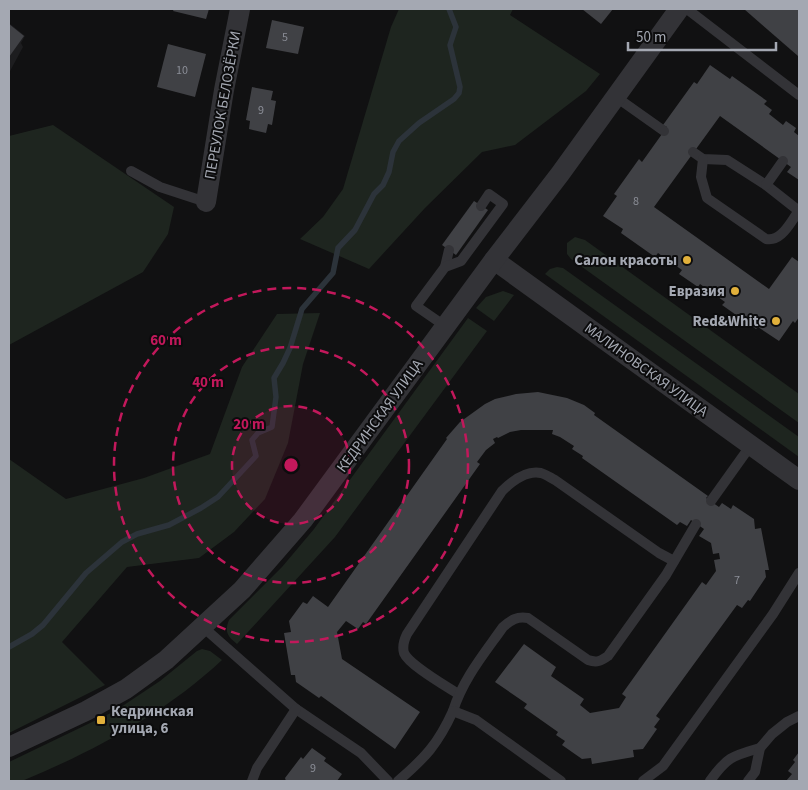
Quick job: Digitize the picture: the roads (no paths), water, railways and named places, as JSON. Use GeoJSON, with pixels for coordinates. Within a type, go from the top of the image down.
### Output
{"type":"FeatureCollection","features":[{"type":"Feature","properties":{"kind":"street","name":"ПЕРЕУЛОК БЕЛОЗЁРКИ"},"geometry":{"type":"LineString","coordinates":[[206,202],[224,90],[240,9]]}},
{"type":"Feature","properties":{"kind":"street","name":"КЕДРИНСКАЯ УЛИЦА"},"geometry":{"type":"LineString","coordinates":[[9,748],[86,711],[126,689],[166,660],[242,590],[303,520],[494,260],[560,174],[679,9]]}},
{"type":"Feature","properties":{"kind":"street","name":"МАЛИНОВСКАЯ УЛИЦА"},"geometry":{"type":"LineString","coordinates":[[494,260],[799,480]]}},
{"type":"Feature","properties":{"kind":"lane"},"geometry":{"type":"LineString","coordinates":[[687,9],[799,95]]}},
{"type":"Feature","properties":{"kind":"lane"},"geometry":{"type":"LineString","coordinates":[[616,97],[664,131]]}},
{"type":"Feature","properties":{"kind":"lane"},"geometry":{"type":"LineString","coordinates":[[694,152],[703,159],[727,160],[799,211],[777,238],[772,240],[766,239],[707,198],[701,176],[703,159]]}},
{"type":"Feature","properties":{"kind":"lane"},"geometry":{"type":"LineString","coordinates":[[766,186],[783,161]]}},
{"type":"Feature","properties":{"kind":"lane"},"geometry":{"type":"LineString","coordinates":[[131,171],[160,187],[206,202]]}},
{"type":"Feature","properties":{"kind":"lane"},"geometry":{"type":"LineString","coordinates":[[444,267],[461,261],[503,204],[489,194],[481,206]]}},
{"type":"Feature","properties":{"kind":"lane"},"geometry":{"type":"LineString","coordinates":[[445,326],[416,306],[444,267],[449,250]]}},
{"type":"Feature","properties":{"kind":"lane"},"geometry":{"type":"LineString","coordinates":[[711,502],[751,445]]}},
{"type":"Feature","properties":{"kind":"lane"},"geometry":{"type":"LineString","coordinates":[[458,694],[410,661],[404,652],[403,643],[464,547],[502,491],[511,482],[524,475],[540,473],[555,480],[659,553],[674,561]]}},
{"type":"Feature","properties":{"kind":"lane"},"geometry":{"type":"LineString","coordinates":[[398,781],[430,752],[443,732],[453,711],[458,694],[468,676],[503,627],[511,620],[520,617],[528,618],[588,660],[594,662],[601,661],[608,656],[666,575],[696,524]]}},
{"type":"Feature","properties":{"kind":"lane"},"geometry":{"type":"LineString","coordinates":[[643,781],[663,766],[773,614],[799,573]]}},
{"type":"Feature","properties":{"kind":"lane"},"geometry":{"type":"LineString","coordinates":[[203,627],[296,709],[361,753],[388,781]]}},
{"type":"Feature","properties":{"kind":"lane"},"geometry":{"type":"LineString","coordinates":[[252,781],[257,768],[296,709]]}},
{"type":"Feature","properties":{"kind":"lane"},"geometry":{"type":"LineString","coordinates":[[453,711],[476,720],[561,781]]}},
{"type":"Feature","properties":{"kind":"lane"},"geometry":{"type":"LineString","coordinates":[[748,781],[754,772],[760,748],[772,734],[787,722],[799,716]]}},
{"type":"Feature","properties":{"kind":"lane"},"geometry":{"type":"LineString","coordinates":[[710,781],[727,760],[736,755],[760,748]]}},
{"type":"Feature","properties":{"kind":"waterway"},"geometry":{"type":"LineString","coordinates":[[9,647],[32,634],[43,625],[86,573],[122,542],[137,534],[169,525],[201,508],[218,497],[256,456],[252,440],[258,433],[272,427],[276,397],[274,378],[290,348],[302,309],[333,273],[338,248],[355,230],[374,194],[383,185],[389,172],[393,152],[399,141],[419,123],[454,99],[459,93],[460,87],[450,45],[456,27],[449,9]]}},
{"type":"Feature","properties":{"kind":"place","name":"Салон красоты"},"geometry":{"type":"Point","coordinates":[687,260]}},
{"type":"Feature","properties":{"kind":"place","name":"Евразия"},"geometry":{"type":"Point","coordinates":[735,291]}},
{"type":"Feature","properties":{"kind":"place","name":"Red&White"},"geometry":{"type":"Point","coordinates":[776,321]}},
{"type":"Feature","properties":{"kind":"place","name":"Кедринская улица, 6"},"geometry":{"type":"Point","coordinates":[101,720]}}]}
